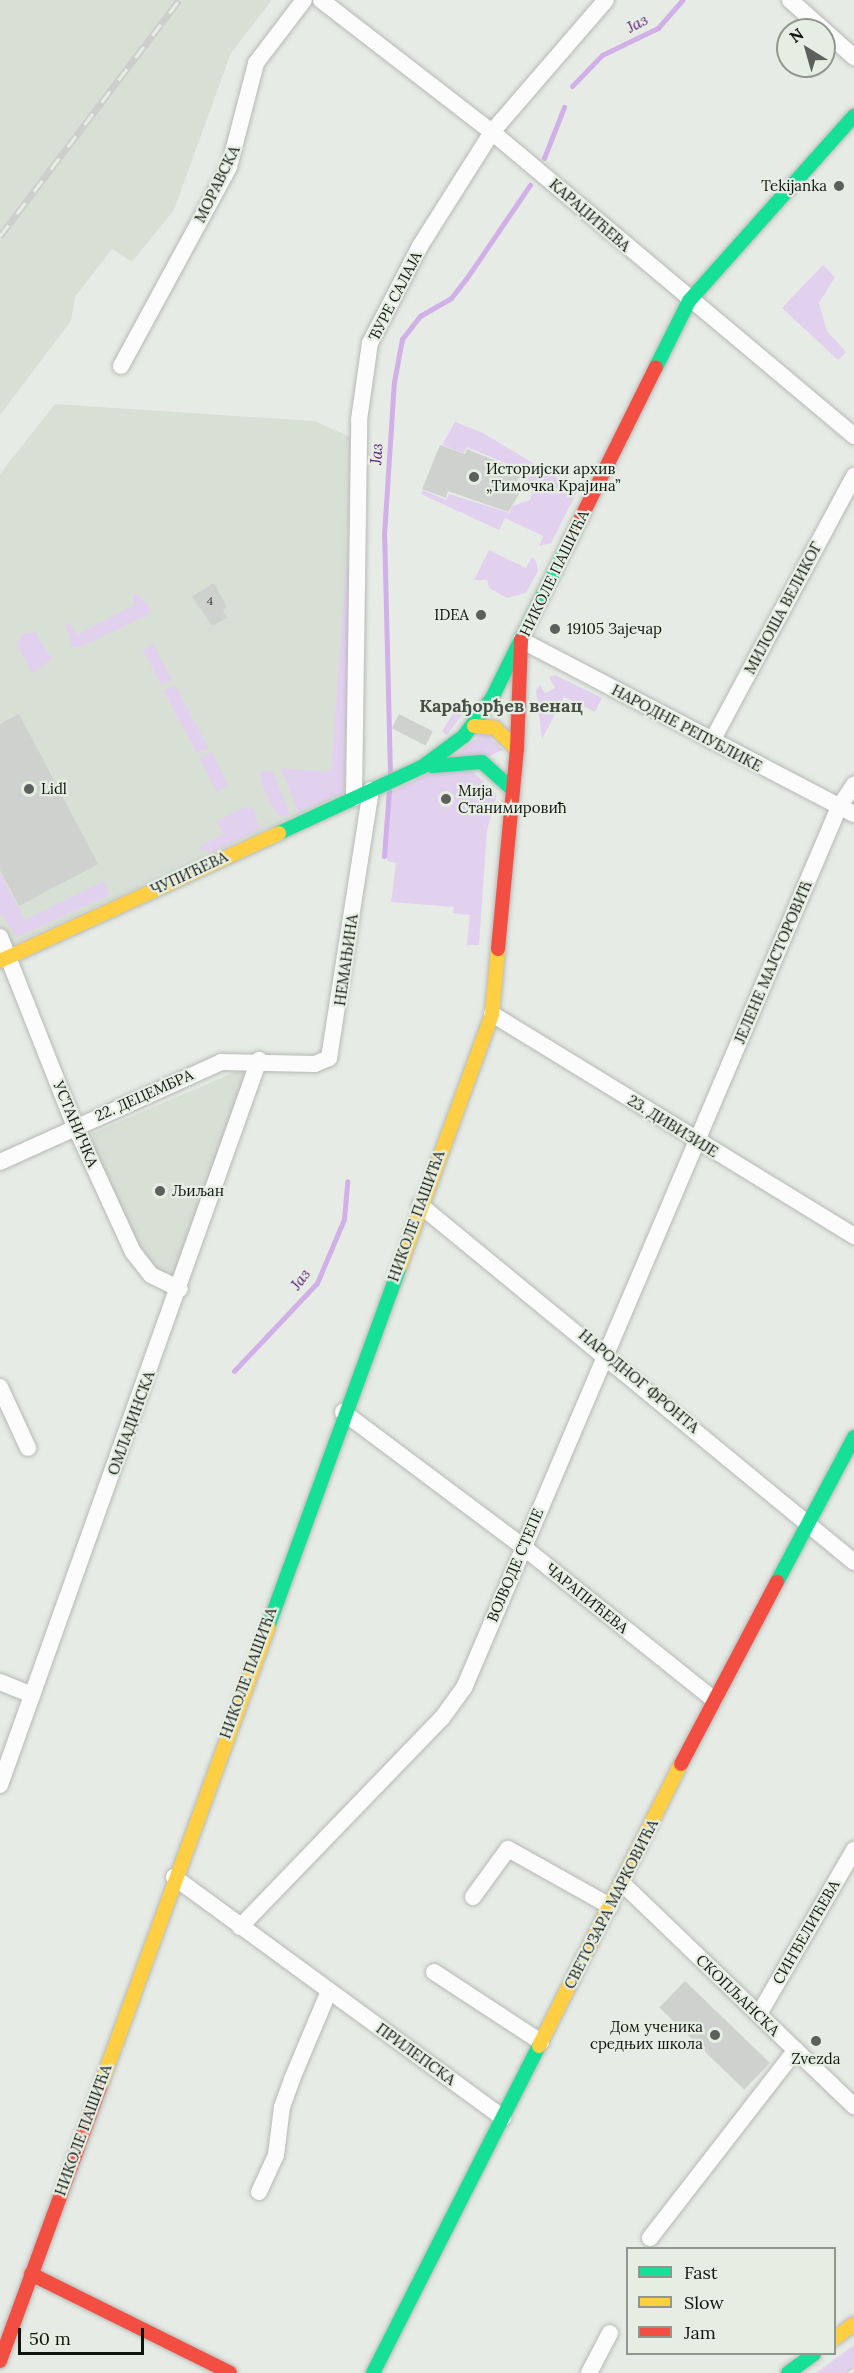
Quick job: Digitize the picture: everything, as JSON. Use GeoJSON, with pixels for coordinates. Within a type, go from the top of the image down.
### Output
{"type":"FeatureCollection","features":[{"type":"Feature","properties":{"kind":"street","name":"МОРАВСКА"},"geometry":{"type":"LineString","coordinates":[[121,366],[229,167],[256,63],[304,0]]}},
{"type":"Feature","properties":{"kind":"street","name":"КАРАЏИЋЕВА"},"geometry":{"type":"LineString","coordinates":[[321,0],[492,132],[689,301],[854,436]]}},
{"type":"Feature","properties":{"kind":"street","name":"ЂУРЕ САЛАЈА"},"geometry":{"type":"LineString","coordinates":[[354,798],[359,420],[366,357],[376,328],[420,246],[492,132],[606,0]]}},
{"type":"Feature","properties":{"kind":"street"},"geometry":{"type":"LineString","coordinates":[[790,0],[854,57]]}},
{"type":"Feature","properties":{"kind":"street","name":"НИКОЛЕ ПАШИЋА"},"geometry":{"type":"LineString","coordinates":[[0,2361],[343,1412],[492,1014],[517,749],[521,640],[689,301],[854,116]]}},
{"type":"Feature","properties":{"kind":"street","name":"МИЛОША ВЕЛИКОГ"},"geometry":{"type":"LineString","coordinates":[[712,741],[854,476]]}},
{"type":"Feature","properties":{"kind":"street"},"geometry":{"type":"LineString","coordinates":[[422,768],[474,726],[521,640]]}},
{"type":"Feature","properties":{"kind":"street","name":"НАРОДНЕ РЕПУБЛИКЕ"},"geometry":{"type":"LineString","coordinates":[[521,640],[847,810]]}},
{"type":"Feature","properties":{"kind":"street"},"geometry":{"type":"LineString","coordinates":[[422,768],[497,761],[517,749],[495,728],[474,726]]}},
{"type":"Feature","properties":{"kind":"street"},"geometry":{"type":"LineString","coordinates":[[482,762],[513,790]]}},
{"type":"Feature","properties":{"kind":"street","name":"ЧУПИЋЕВА"},"geometry":{"type":"LineString","coordinates":[[5,959],[422,768]]}},
{"type":"Feature","properties":{"kind":"street","name":"ЈЕЛЕНЕ МАЈСТОРОВИЋ"},"geometry":{"type":"LineString","coordinates":[[697,1141],[847,810],[854,785]]}},
{"type":"Feature","properties":{"kind":"street","name":"НЕМАЊИНА"},"geometry":{"type":"LineString","coordinates":[[259,1060],[321,1063],[332,1053],[375,788]]}},
{"type":"Feature","properties":{"kind":"street","name":"УСТАНИЧКА"},"geometry":{"type":"LineString","coordinates":[[0,937],[5,959],[75,1126],[138,1261],[151,1275],[180,1289]]}},
{"type":"Feature","properties":{"kind":"street","name":"23. ДИВИЗИЈЕ"},"geometry":{"type":"LineString","coordinates":[[492,1014],[854,1236]]}},
{"type":"Feature","properties":{"kind":"street","name":"22. ДЕЦЕМБРА"},"geometry":{"type":"LineString","coordinates":[[0,1162],[210,1066],[259,1060]]}},
{"type":"Feature","properties":{"kind":"street","name":"ОМЛАДИНСКА"},"geometry":{"type":"LineString","coordinates":[[0,1785],[180,1289],[259,1060]]}},
{"type":"Feature","properties":{"kind":"street","name":"ВОЈВОДЕ СТЕПЕ"},"geometry":{"type":"LineString","coordinates":[[240,1927],[453,1705],[607,1354],[697,1141]]}},
{"type":"Feature","properties":{"kind":"street","name":"НАРОДНОГ ФРОНТА"},"geometry":{"type":"LineString","coordinates":[[420,1205],[607,1354],[854,1562]]}},
{"type":"Feature","properties":{"kind":"street"},"geometry":{"type":"LineString","coordinates":[[0,1387],[28,1448]]}},
{"type":"Feature","properties":{"kind":"street","name":"ЧАРАПИЋЕВА"},"geometry":{"type":"LineString","coordinates":[[343,1412],[522,1546],[714,1700]]}},
{"type":"Feature","properties":{"kind":"street","name":"СВЕТОЗАРА МАРКОВИЋА"},"geometry":{"type":"LineString","coordinates":[[373,2373],[714,1700],[810,1524],[854,1437]]}},
{"type":"Feature","properties":{"kind":"street"},"geometry":{"type":"LineString","coordinates":[[0,1682],[33,1695]]}},
{"type":"Feature","properties":{"kind":"street"},"geometry":{"type":"LineString","coordinates":[[473,1897],[508,1849],[610,1906]]}},
{"type":"Feature","properties":{"kind":"street","name":"СИНЂЕЛИЋЕВА"},"geometry":{"type":"LineString","coordinates":[[759,2014],[854,1850]]}},
{"type":"Feature","properties":{"kind":"street","name":"ПРИЛЕПСКА"},"geometry":{"type":"LineString","coordinates":[[174,1877],[502,2118]]}},
{"type":"Feature","properties":{"kind":"street","name":"СКОПЉАНСКА"},"geometry":{"type":"LineString","coordinates":[[622,1883],[854,2106]]}},
{"type":"Feature","properties":{"kind":"street"},"geometry":{"type":"LineString","coordinates":[[434,1972],[541,2042]]}},
{"type":"Feature","properties":{"kind":"street"},"geometry":{"type":"LineString","coordinates":[[259,2192],[276,2155],[282,2107],[329,1991]]}},
{"type":"Feature","properties":{"kind":"street"},"geometry":{"type":"LineString","coordinates":[[650,2238],[796,2050]]}},
{"type":"Feature","properties":{"kind":"street"},"geometry":{"type":"LineString","coordinates":[[31,2274],[230,2373]]}},
{"type":"Feature","properties":{"kind":"street"},"geometry":{"type":"LineString","coordinates":[[836,2337],[854,2324]]}},
{"type":"Feature","properties":{"kind":"street"},"geometry":{"type":"LineString","coordinates":[[589,2373],[610,2332]]}},
{"type":"Feature","properties":{"kind":"street"},"geometry":{"type":"LineString","coordinates":[[788,2373],[813,2355]]}},
{"type":"Feature","properties":{"kind":"shaded area"},"geometry":{"type":"Polygon","coordinates":[[[0,0],[272,0],[231,53],[174,210],[132,262],[112,249],[75,297],[71,321],[0,415],[0,0]]]}},
{"type":"Feature","properties":{"kind":"shaded area"},"geometry":{"type":"Polygon","coordinates":[[[823,265],[835,277],[819,303],[827,331],[846,352],[838,360],[782,308],[823,265]]]}},
{"type":"Feature","properties":{"kind":"shaded area"},"geometry":{"type":"Polygon","coordinates":[[[55,404],[315,421],[350,437],[345,793],[5,948],[0,938],[0,474],[55,404]]]}},
{"type":"Feature","properties":{"kind":"shaded area"},"geometry":{"type":"Polygon","coordinates":[[[455,422],[483,433],[578,490],[551,543],[539,546],[543,536],[505,518],[499,530],[421,494],[423,490],[446,500],[449,494],[509,513],[512,506],[530,500],[533,489],[523,478],[524,471],[467,447],[464,453],[442,445],[455,422]]]}},
{"type":"Feature","properties":{"kind":"shaded area"},"geometry":{"type":"Polygon","coordinates":[[[489,550],[526,568],[532,557],[536,561],[538,571],[526,593],[507,598],[489,588],[487,580],[474,580],[489,550]]]}},
{"type":"Feature","properties":{"kind":"shaded area"},"geometry":{"type":"Polygon","coordinates":[[[346,566],[352,566],[344,792],[298,812],[281,768],[331,772],[346,566]]]}},
{"type":"Feature","properties":{"kind":"shaded area"},"geometry":{"type":"Polygon","coordinates":[[[133,593],[142,598],[150,609],[148,615],[80,647],[72,646],[65,624],[70,623],[77,635],[134,605],[133,593]]]}},
{"type":"Feature","properties":{"kind":"shaded area"},"geometry":{"type":"Polygon","coordinates":[[[35,632],[52,659],[32,673],[17,645],[22,634],[35,632]]]}},
{"type":"Feature","properties":{"kind":"shaded area"},"geometry":{"type":"Polygon","coordinates":[[[153,644],[172,679],[161,685],[142,650],[153,644]]]}},
{"type":"Feature","properties":{"kind":"shaded area"},"geometry":{"type":"Polygon","coordinates":[[[555,675],[602,698],[595,712],[564,697],[542,739],[536,690],[540,685],[545,693],[555,688],[549,677],[555,675]]]}},
{"type":"Feature","properties":{"kind":"shaded area"},"geometry":{"type":"Polygon","coordinates":[[[175,685],[208,748],[197,754],[164,691],[175,685]]]}},
{"type":"Feature","properties":{"kind":"shaded area"},"geometry":{"type":"Polygon","coordinates":[[[461,699],[470,704],[447,735],[442,732],[461,699]]]}},
{"type":"Feature","properties":{"kind":"shaded area"},"geometry":{"type":"Polygon","coordinates":[[[484,732],[503,750],[486,757],[456,755],[484,732]]]}},
{"type":"Feature","properties":{"kind":"shaded area"},"geometry":{"type":"Polygon","coordinates":[[[211,752],[228,786],[217,792],[199,758],[211,752]]]}},
{"type":"Feature","properties":{"kind":"shaded area"},"geometry":{"type":"Polygon","coordinates":[[[261,771],[273,771],[290,815],[279,817],[274,810],[261,783],[261,771]]]}},
{"type":"Feature","properties":{"kind":"shaded area"},"geometry":{"type":"Polygon","coordinates":[[[433,771],[472,771],[497,795],[487,830],[479,945],[467,945],[470,915],[453,913],[454,907],[391,902],[396,863],[387,861],[387,794],[433,771]]]}},
{"type":"Feature","properties":{"kind":"shaded area"},"geometry":{"type":"Polygon","coordinates":[[[245,807],[254,810],[260,829],[211,852],[201,850],[199,847],[223,834],[217,821],[245,807]]]}},
{"type":"Feature","properties":{"kind":"shaded area"},"geometry":{"type":"Polygon","coordinates":[[[0,873],[25,920],[104,881],[109,895],[17,937],[0,913],[0,873]]]}},
{"type":"Feature","properties":{"kind":"shaded area","name":"Љиљан"},"geometry":{"type":"Polygon","coordinates":[[[240,1070],[246,1078],[176,1278],[155,1268],[139,1247],[88,1135],[240,1070]]]}},
{"type":"Feature","properties":{"kind":"shaded area"},"geometry":{"type":"Polygon","coordinates":[[[854,2345],[854,2373],[816,2373],[854,2345]]]}},
{"type":"Feature","properties":{"kind":"building","name":"Историјски архив „Тимочка Крајина”"},"geometry":{"type":"Polygon","coordinates":[[[440,445],[465,454],[467,449],[523,472],[518,496],[508,512],[448,491],[446,498],[422,489],[440,445]]]}},
{"type":"Feature","properties":{"kind":"building"},"geometry":{"type":"Polygon","coordinates":[[[214,583],[227,607],[223,610],[227,618],[212,626],[192,596],[214,583]]]}},
{"type":"Feature","properties":{"kind":"building","name":"Lidl"},"geometry":{"type":"Polygon","coordinates":[[[19,714],[98,864],[19,906],[0,870],[0,724],[19,714]]]}},
{"type":"Feature","properties":{"kind":"building"},"geometry":{"type":"Polygon","coordinates":[[[399,714],[433,731],[426,746],[392,728],[399,714]]]}},
{"type":"Feature","properties":{"kind":"building","name":"Дом ученика средњих школа"},"geometry":{"type":"Polygon","coordinates":[[[685,1981],[770,2063],[744,2090],[659,2008],[685,1981]]]}},
{"type":"Feature","properties":{"kind":"waterway","name":"Јаз"},"geometry":{"type":"LineString","coordinates":[[572,86],[602,55],[658,28],[682,0]]}},
{"type":"Feature","properties":{"kind":"waterway","name":"Јаз"},"geometry":{"type":"LineString","coordinates":[[544,158],[564,107]]}},
{"type":"Feature","properties":{"kind":"waterway","name":"Јаз"},"geometry":{"type":"LineString","coordinates":[[390,774],[384,535],[394,382],[402,339],[420,316],[451,298],[530,185]]}},
{"type":"Feature","properties":{"kind":"waterway","name":"Јаз"},"geometry":{"type":"LineString","coordinates":[[384,856],[389,789]]}},
{"type":"Feature","properties":{"kind":"waterway","name":"Јаз"},"geometry":{"type":"LineString","coordinates":[[234,1371],[317,1283],[344,1219],[347,1181]]}},
{"type":"Feature","properties":{"kind":"railway"},"geometry":{"type":"LineString","coordinates":[[0,236],[179,0]]}},
{"type":"Feature","properties":{"kind":"railway"},"geometry":{"type":"LineString","coordinates":[[849,2373],[854,2369]]}},
{"type":"Feature","properties":{"kind":"traffic: fast"},"geometry":{"type":"LineString","coordinates":[[656,367],[689,301],[854,116]]}},
{"type":"Feature","properties":{"kind":"traffic: fast"},"geometry":{"type":"LineString","coordinates":[[279,833],[422,767],[464,736],[492,698],[569,542]]}},
{"type":"Feature","properties":{"kind":"traffic: fast"},"geometry":{"type":"LineString","coordinates":[[432,766],[482,762],[513,790]]}},
{"type":"Feature","properties":{"kind":"traffic: fast"},"geometry":{"type":"LineString","coordinates":[[268,1627],[400,1266]]}},
{"type":"Feature","properties":{"kind":"traffic: fast"},"geometry":{"type":"LineString","coordinates":[[777,1582],[854,1437]]}},
{"type":"Feature","properties":{"kind":"traffic: fast"},"geometry":{"type":"LineString","coordinates":[[373,2373],[539,2046]]}},
{"type":"Feature","properties":{"kind":"traffic: fast"},"geometry":{"type":"LineString","coordinates":[[788,2373],[813,2355]]}},
{"type":"Feature","properties":{"kind":"traffic: slow"},"geometry":{"type":"LineString","coordinates":[[474,726],[495,728],[517,749]]}},
{"type":"Feature","properties":{"kind":"traffic: slow"},"geometry":{"type":"LineString","coordinates":[[0,961],[279,833]]}},
{"type":"Feature","properties":{"kind":"traffic: slow"},"geometry":{"type":"LineString","coordinates":[[400,1266],[492,1014],[498,949]]}},
{"type":"Feature","properties":{"kind":"traffic: slow"},"geometry":{"type":"LineString","coordinates":[[100,2087],[268,1627]]}},
{"type":"Feature","properties":{"kind":"traffic: slow"},"geometry":{"type":"LineString","coordinates":[[539,2046],[681,1764]]}},
{"type":"Feature","properties":{"kind":"traffic: slow"},"geometry":{"type":"LineString","coordinates":[[836,2338],[854,2324]]}},
{"type":"Feature","properties":{"kind":"traffic: jam"},"geometry":{"type":"LineString","coordinates":[[569,542],[656,367]]}},
{"type":"Feature","properties":{"kind":"traffic: jam"},"geometry":{"type":"LineString","coordinates":[[498,949],[517,749],[521,640]]}},
{"type":"Feature","properties":{"kind":"traffic: jam"},"geometry":{"type":"LineString","coordinates":[[681,1764],[777,1582]]}},
{"type":"Feature","properties":{"kind":"traffic: jam"},"geometry":{"type":"LineString","coordinates":[[0,2361],[100,2087]]}},
{"type":"Feature","properties":{"kind":"traffic: jam"},"geometry":{"type":"LineString","coordinates":[[31,2274],[230,2373]]}},
{"type":"Feature","properties":{"kind":"place","name":"Tekijanka"},"geometry":{"type":"Point","coordinates":[839,186]}},
{"type":"Feature","properties":{"kind":"place","name":"Историјски архив „Тимочка Крајина”"},"geometry":{"type":"Point","coordinates":[474,477]}},
{"type":"Feature","properties":{"kind":"place","name":"IDEA"},"geometry":{"type":"Point","coordinates":[481,615]}},
{"type":"Feature","properties":{"kind":"place","name":"19105 Зајечар"},"geometry":{"type":"Point","coordinates":[555,629]}},
{"type":"Feature","properties":{"kind":"place","name":"Lidl"},"geometry":{"type":"Point","coordinates":[29,789]}},
{"type":"Feature","properties":{"kind":"place","name":"Мија Станимировић"},"geometry":{"type":"Point","coordinates":[446,799]}},
{"type":"Feature","properties":{"kind":"place","name":"Љиљан"},"geometry":{"type":"Point","coordinates":[160,1191]}},
{"type":"Feature","properties":{"kind":"place","name":"Дом ученика средњих школа"},"geometry":{"type":"Point","coordinates":[715,2035]}},
{"type":"Feature","properties":{"kind":"place","name":"Zvezda"},"geometry":{"type":"Point","coordinates":[816,2041]}},
{"type":"Feature","properties":{"kind":"district","name":"Карађорђев венац"},"geometry":{"type":"Point","coordinates":[501,706]}}]}
